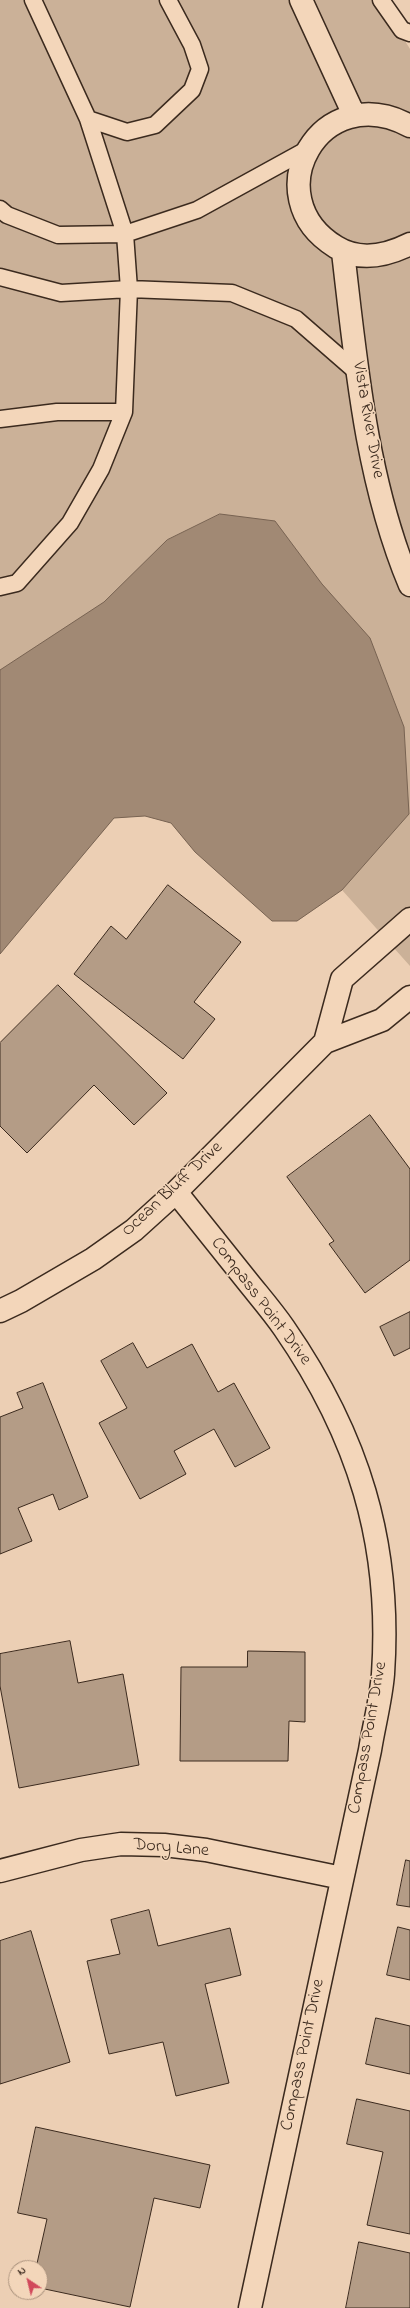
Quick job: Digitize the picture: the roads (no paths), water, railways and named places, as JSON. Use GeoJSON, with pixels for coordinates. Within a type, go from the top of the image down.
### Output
{"type":"FeatureCollection","features":[{"type":"Feature","properties":{"kind":"street"},"geometry":{"type":"LineString","coordinates":[[301,0],[354,115]]}},
{"type":"Feature","properties":{"kind":"street"},"geometry":{"type":"LineString","coordinates":[[410,126],[395,118],[375,113],[354,115],[336,122],[325,130],[308,149],[300,172],[299,196],[307,220],[322,239],[343,252],[367,257],[392,253],[410,244]]}},
{"type":"Feature","properties":{"kind":"street","name":"Vista River Drive"},"geometry":{"type":"LineString","coordinates":[[343,252],[358,373],[377,480],[410,585]]}},
{"type":"Feature","properties":{"kind":"street","name":"Ocean Bluff Drive"},"geometry":{"type":"LineString","coordinates":[[325,1042],[342,980],[410,918]]}},
{"type":"Feature","properties":{"kind":"street","name":"Ocean Bluff Drive"},"geometry":{"type":"LineString","coordinates":[[0,1311],[22,1301],[93,1259],[134,1230],[176,1192],[325,1042],[382,1020],[410,997]]}},
{"type":"Feature","properties":{"kind":"street","name":"Compass Point Drive"},"geometry":{"type":"LineString","coordinates":[[176,1192],[283,1326],[309,1365],[331,1404],[349,1444],[364,1485],[374,1528],[380,1567],[384,1620],[382,1674],[370,1750],[250,2308]]}},
{"type":"Feature","properties":{"kind":"street","name":"Dory Lane"},"geometry":{"type":"LineString","coordinates":[[0,1871],[81,1850],[121,1844],[164,1845],[206,1850],[342,1878]]}},
{"type":"Feature","properties":{"kind":"lane"},"geometry":{"type":"LineString","coordinates":[[0,587],[17,583],[70,523],[101,468],[124,412],[129,289],[125,234],[88,120],[32,0]]}},
{"type":"Feature","properties":{"kind":"lane"},"geometry":{"type":"LineString","coordinates":[[88,120],[127,132],[155,125],[192,90],[200,69],[192,45],[168,0]]}},
{"type":"Feature","properties":{"kind":"lane"},"geometry":{"type":"LineString","coordinates":[[381,0],[402,30],[410,33]]}},
{"type":"Feature","properties":{"kind":"lane"},"geometry":{"type":"LineString","coordinates":[[0,209],[7,215],[58,235],[125,234],[197,210],[308,149]]}},
{"type":"Feature","properties":{"kind":"lane"},"geometry":{"type":"LineString","coordinates":[[0,277],[60,293],[129,289],[232,293],[296,319],[358,373]]}},
{"type":"Feature","properties":{"kind":"lane"},"geometry":{"type":"LineString","coordinates":[[0,420],[56,412],[124,412]]}}]}
